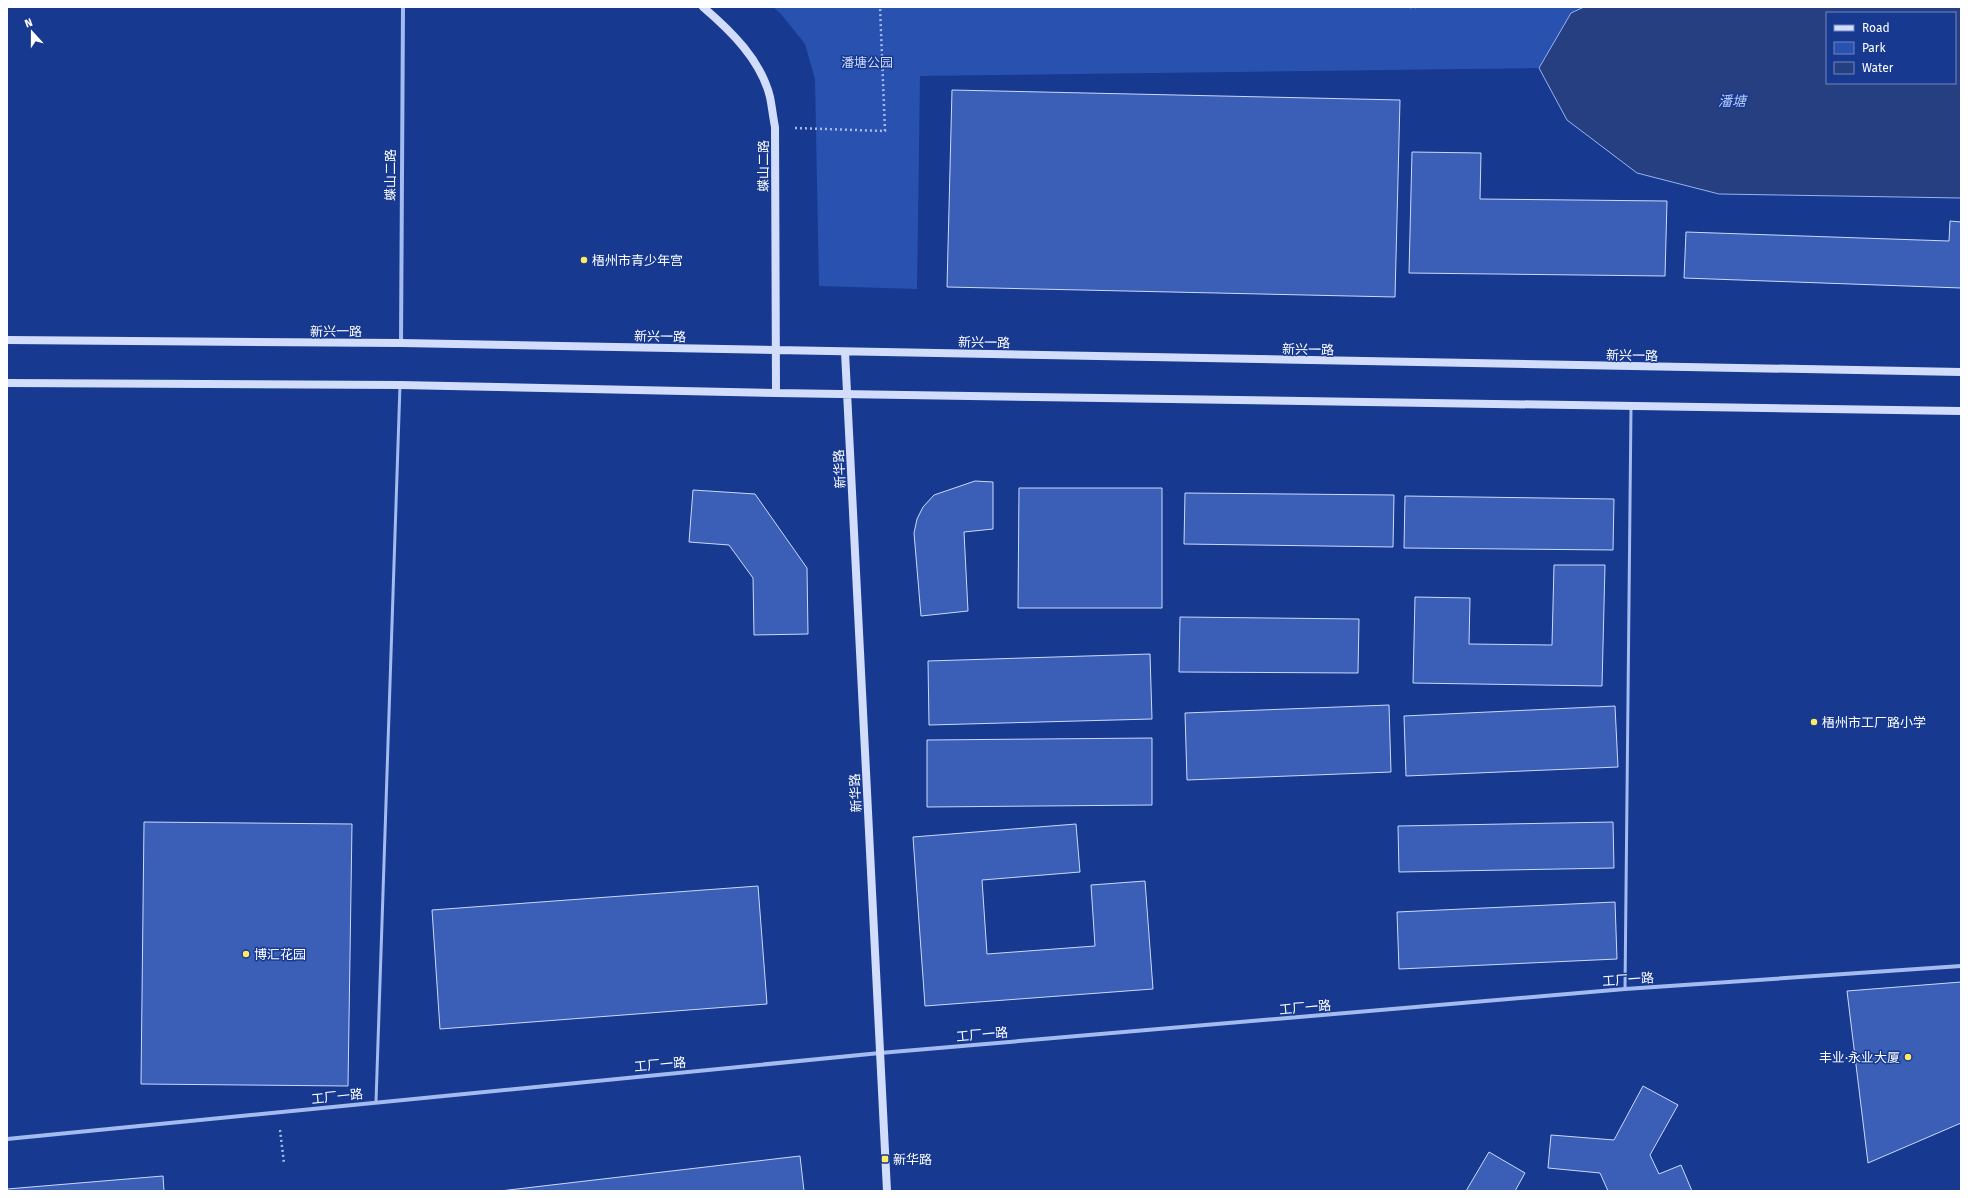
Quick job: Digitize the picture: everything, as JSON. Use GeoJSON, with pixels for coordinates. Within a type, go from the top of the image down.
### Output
{"type":"FeatureCollection","features":[{"type":"Feature","properties":{"kind":"main road","name":"蝶山二路"},"geometry":{"type":"LineString","coordinates":[[703,7],[726,26],[755,62],[769,96],[775,128],[776,393]]}},
{"type":"Feature","properties":{"kind":"main road","name":"新兴一路"},"geometry":{"type":"LineString","coordinates":[[7,340],[401,343],[1961,372]]}},
{"type":"Feature","properties":{"kind":"main road","name":"新华路"},"geometry":{"type":"LineString","coordinates":[[845,352],[887,1191]]}},
{"type":"Feature","properties":{"kind":"main road"},"geometry":{"type":"LineString","coordinates":[[7,383],[400,385],[776,393],[1961,411]]}},
{"type":"Feature","properties":{"kind":"street","name":"蝶山二路"},"geometry":{"type":"LineString","coordinates":[[401,343],[403,7]]}},
{"type":"Feature","properties":{"kind":"street","name":"工厂一路"},"geometry":{"type":"LineString","coordinates":[[7,1140],[376,1102],[880,1053],[1625,989],[1961,966]]}},
{"type":"Feature","properties":{"kind":"lane"},"geometry":{"type":"LineString","coordinates":[[376,1102],[400,385]]}},
{"type":"Feature","properties":{"kind":"lane"},"geometry":{"type":"LineString","coordinates":[[1625,989],[1631,407]]}},
{"type":"Feature","properties":{"kind":"path"},"geometry":{"type":"LineString","coordinates":[[775,128],[885,130],[880,7]]}},
{"type":"Feature","properties":{"kind":"path"},"geometry":{"type":"LineString","coordinates":[[1410,7],[1416,7]]}},
{"type":"Feature","properties":{"kind":"path"},"geometry":{"type":"LineString","coordinates":[[278,1112],[284,1163]]}},
{"type":"Feature","properties":{"kind":"green space","name":"潘塘公园"},"geometry":{"type":"Polygon","coordinates":[[[773,7],[1584,7],[1571,13],[1539,68],[920,76],[917,289],[819,286],[815,79],[805,44],[781,14],[773,7]]]}},
{"type":"Feature","properties":{"kind":"water","name":"潘塘"},"geometry":{"type":"Polygon","coordinates":[[[1584,7],[1961,7],[1961,198],[1719,194],[1637,173],[1567,120],[1539,68],[1571,13],[1584,7]]]}},
{"type":"Feature","properties":{"kind":"building"},"geometry":{"type":"Polygon","coordinates":[[[952,90],[1400,100],[1395,297],[947,287],[952,90]]]}},
{"type":"Feature","properties":{"kind":"building"},"geometry":{"type":"Polygon","coordinates":[[[1412,152],[1481,153],[1480,199],[1667,201],[1665,276],[1409,273],[1412,152]]]}},
{"type":"Feature","properties":{"kind":"building"},"geometry":{"type":"Polygon","coordinates":[[[1950,221],[1961,222],[1961,288],[1684,278],[1686,232],[1949,241],[1950,221]]]}},
{"type":"Feature","properties":{"kind":"building"},"geometry":{"type":"Polygon","coordinates":[[[975,481],[993,482],[993,529],[964,532],[968,611],[921,616],[914,533],[917,519],[923,507],[934,495],[975,481]]]}},
{"type":"Feature","properties":{"kind":"building"},"geometry":{"type":"Polygon","coordinates":[[[1019,488],[1162,488],[1162,608],[1018,608],[1019,488]]]}},
{"type":"Feature","properties":{"kind":"building"},"geometry":{"type":"Polygon","coordinates":[[[693,490],[755,494],[807,568],[808,634],[754,635],[753,578],[729,545],[689,542],[693,490]]]}},
{"type":"Feature","properties":{"kind":"building"},"geometry":{"type":"Polygon","coordinates":[[[1185,493],[1394,495],[1393,547],[1184,544],[1185,493]]]}},
{"type":"Feature","properties":{"kind":"building"},"geometry":{"type":"Polygon","coordinates":[[[1405,496],[1614,499],[1613,550],[1404,548],[1405,496]]]}},
{"type":"Feature","properties":{"kind":"building"},"geometry":{"type":"Polygon","coordinates":[[[1554,565],[1605,565],[1602,686],[1413,683],[1415,597],[1470,598],[1469,644],[1552,645],[1554,565]]]}},
{"type":"Feature","properties":{"kind":"building"},"geometry":{"type":"Polygon","coordinates":[[[1180,617],[1359,619],[1358,673],[1179,672],[1180,617]]]}},
{"type":"Feature","properties":{"kind":"building"},"geometry":{"type":"Polygon","coordinates":[[[1150,654],[1152,719],[929,725],[928,661],[1150,654]]]}},
{"type":"Feature","properties":{"kind":"building"},"geometry":{"type":"Polygon","coordinates":[[[1389,705],[1391,772],[1187,780],[1185,713],[1389,705]]]}},
{"type":"Feature","properties":{"kind":"building"},"geometry":{"type":"Polygon","coordinates":[[[1615,706],[1618,767],[1406,776],[1404,716],[1615,706]]]}},
{"type":"Feature","properties":{"kind":"building"},"geometry":{"type":"Polygon","coordinates":[[[1152,738],[1152,805],[927,807],[927,740],[1152,738]]]}},
{"type":"Feature","properties":{"kind":"building","name":"博汇花园"},"geometry":{"type":"Polygon","coordinates":[[[144,822],[352,824],[348,1086],[141,1084],[144,822]]]}},
{"type":"Feature","properties":{"kind":"building"},"geometry":{"type":"Polygon","coordinates":[[[1613,822],[1614,868],[1399,872],[1398,826],[1613,822]]]}},
{"type":"Feature","properties":{"kind":"building"},"geometry":{"type":"Polygon","coordinates":[[[1076,824],[1080,872],[982,880],[987,954],[1095,946],[1091,885],[1145,881],[1153,989],[925,1006],[913,837],[1076,824]]]}},
{"type":"Feature","properties":{"kind":"building"},"geometry":{"type":"Polygon","coordinates":[[[758,886],[767,1004],[440,1029],[432,910],[758,886]]]}},
{"type":"Feature","properties":{"kind":"building"},"geometry":{"type":"Polygon","coordinates":[[[1615,902],[1617,959],[1399,969],[1397,912],[1615,902]]]}},
{"type":"Feature","properties":{"kind":"building","name":"丰业·永业大厦"},"geometry":{"type":"Polygon","coordinates":[[[1961,982],[1961,1123],[1868,1163],[1847,991],[1961,982]]]}},
{"type":"Feature","properties":{"kind":"building"},"geometry":{"type":"Polygon","coordinates":[[[1643,1086],[1678,1105],[1650,1155],[1659,1174],[1681,1165],[1692,1191],[1608,1191],[1600,1173],[1548,1168],[1551,1135],[1614,1140],[1643,1086]]]}},
{"type":"Feature","properties":{"kind":"building"},"geometry":{"type":"Polygon","coordinates":[[[1489,1152],[1525,1173],[1515,1191],[1466,1191],[1489,1152]]]}},
{"type":"Feature","properties":{"kind":"building"},"geometry":{"type":"Polygon","coordinates":[[[800,1156],[804,1191],[500,1191],[800,1156]]]}},
{"type":"Feature","properties":{"kind":"building"},"geometry":{"type":"Polygon","coordinates":[[[163,1176],[164,1191],[7,1191],[7,1189],[163,1176]]]}},
{"type":"Feature","properties":{"kind":"place","name":"梧州市青少年宫"},"geometry":{"type":"Point","coordinates":[584,260]}},
{"type":"Feature","properties":{"kind":"place","name":"梧州市工厂路小学"},"geometry":{"type":"Point","coordinates":[1814,722]}},
{"type":"Feature","properties":{"kind":"place","name":"博汇花园"},"geometry":{"type":"Point","coordinates":[246,954]}},
{"type":"Feature","properties":{"kind":"place","name":"丰业·永业大厦"},"geometry":{"type":"Point","coordinates":[1908,1057]}},
{"type":"Feature","properties":{"kind":"place","name":"新华路"},"geometry":{"type":"Point","coordinates":[885,1159]}}]}
